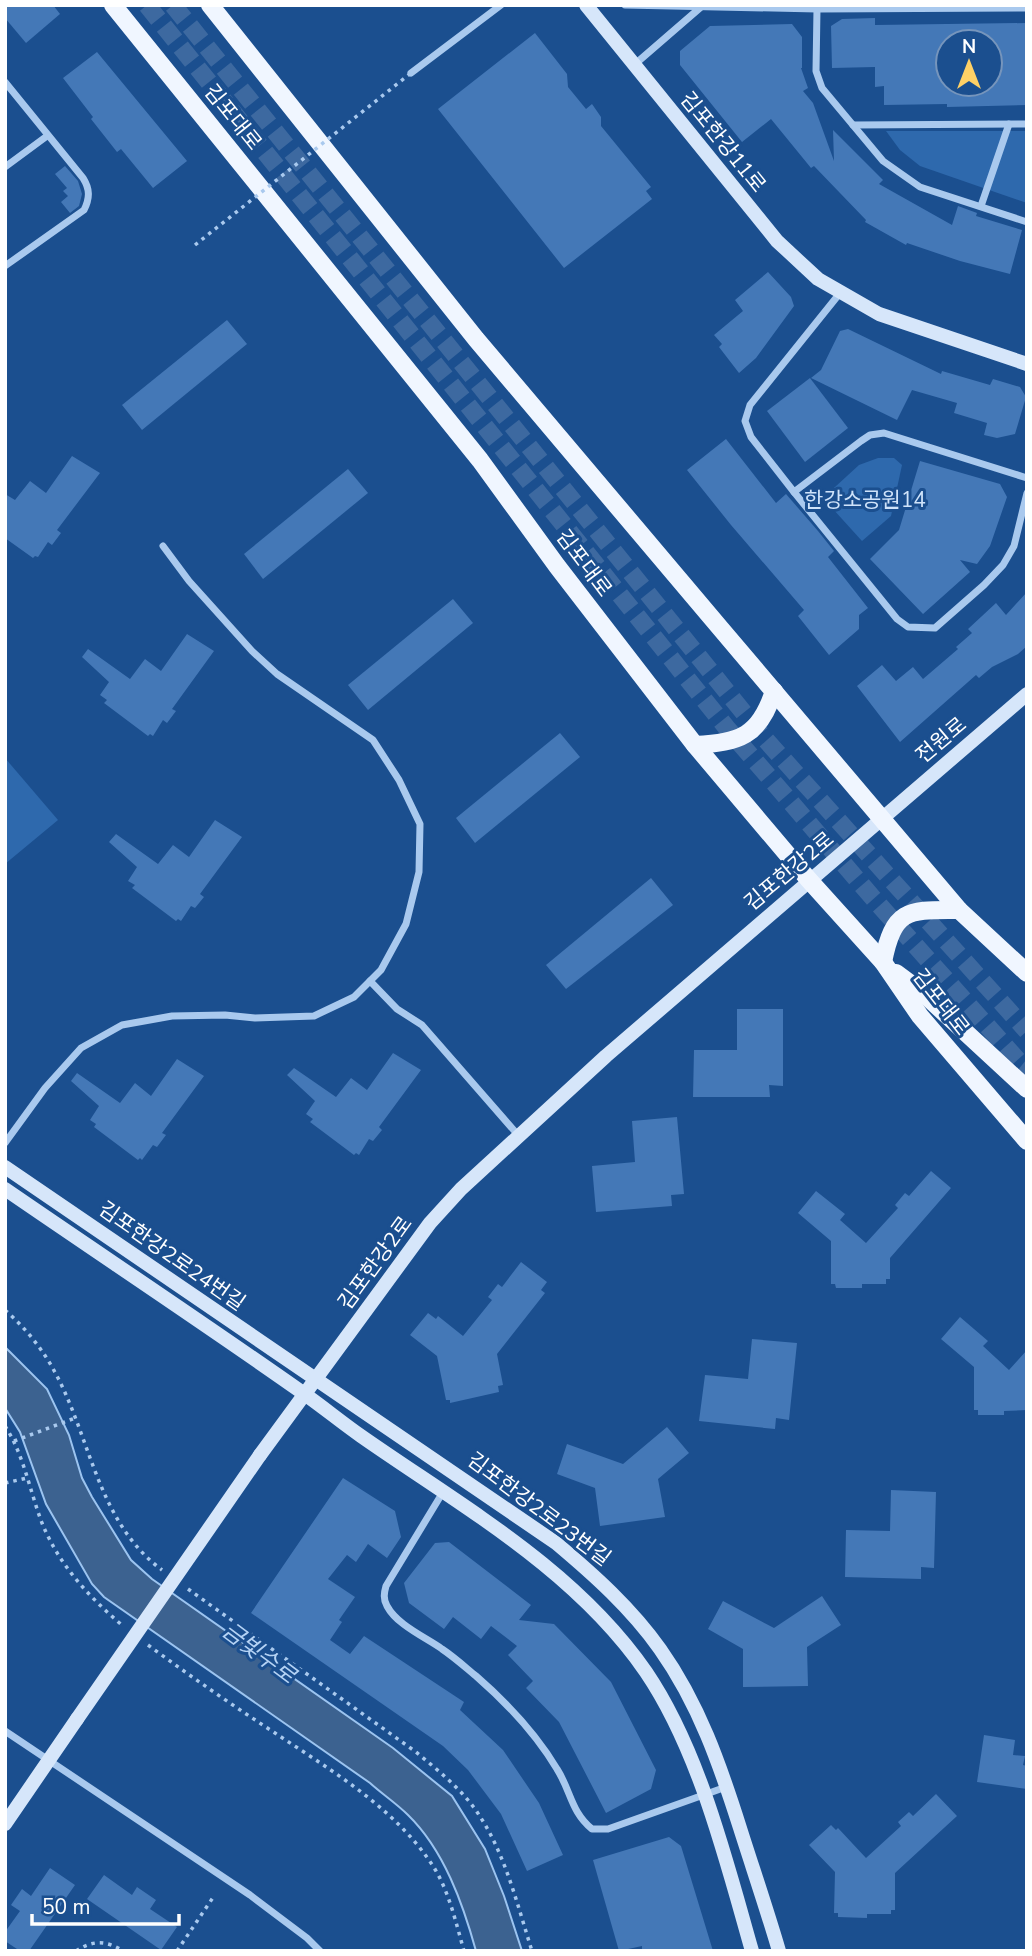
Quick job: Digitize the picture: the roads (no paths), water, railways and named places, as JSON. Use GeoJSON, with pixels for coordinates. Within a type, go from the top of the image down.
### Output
{"type":"FeatureCollection","features":[{"type":"Feature","properties":{"kind":"main road","name":"김포대로"},"geometry":{"type":"LineString","coordinates":[[113,5],[480,460],[557,566],[695,745],[809,880],[883,962],[920,1016],[1027,1141]]}},
{"type":"Feature","properties":{"kind":"main road"},"geometry":{"type":"LineString","coordinates":[[211,5],[476,339],[959,910],[1027,973]]}},
{"type":"Feature","properties":{"kind":"main road"},"geometry":{"type":"LineString","coordinates":[[695,745],[728,743],[746,735],[766,716],[774,691]]}},
{"type":"Feature","properties":{"kind":"main road"},"geometry":{"type":"LineString","coordinates":[[959,910],[909,912],[897,922],[888,936],[883,962],[923,993],[1027,1089]]}},
{"type":"Feature","properties":{"kind":"street"},"geometry":{"type":"LineString","coordinates":[[411,73],[501,5]]}},
{"type":"Feature","properties":{"kind":"street","name":"김포한강11로"},"geometry":{"type":"LineString","coordinates":[[586,5],[777,241],[818,279],[879,314],[1027,363]]}},
{"type":"Feature","properties":{"kind":"street"},"geometry":{"type":"LineString","coordinates":[[625,5],[817,9],[1027,8]]}},
{"type":"Feature","properties":{"kind":"street"},"geometry":{"type":"LineString","coordinates":[[634,66],[701,7]]}},
{"type":"Feature","properties":{"kind":"street"},"geometry":{"type":"LineString","coordinates":[[817,9],[817,71],[822,88],[883,161],[920,187],[1027,222]]}},
{"type":"Feature","properties":{"kind":"street"},"geometry":{"type":"LineString","coordinates":[[5,82],[88,187],[88,203],[84,210],[5,267]]}},
{"type":"Feature","properties":{"kind":"street"},"geometry":{"type":"LineString","coordinates":[[981,206],[1009,124]]}},
{"type":"Feature","properties":{"kind":"street"},"geometry":{"type":"LineString","coordinates":[[853,125],[1027,124]]}},
{"type":"Feature","properties":{"kind":"street"},"geometry":{"type":"LineString","coordinates":[[5,167],[47,136]]}},
{"type":"Feature","properties":{"kind":"street"},"geometry":{"type":"LineString","coordinates":[[840,292],[750,405],[746,421],[751,437],[897,619],[908,627],[935,628],[984,586],[1003,565],[1014,546],[1027,493]]}},
{"type":"Feature","properties":{"kind":"street"},"geometry":{"type":"LineString","coordinates":[[794,492],[870,435],[884,433],[1027,478]]}},
{"type":"Feature","properties":{"kind":"street"},"geometry":{"type":"LineString","coordinates":[[5,1143],[45,1088],[81,1048],[122,1026],[172,1016],[314,1016],[354,997],[381,970],[406,924],[419,872],[420,824],[400,780],[373,740],[285,680],[252,651],[189,581],[163,546]]}},
{"type":"Feature","properties":{"kind":"street","name":"전원로"},"geometry":{"type":"LineString","coordinates":[[882,818],[1027,694]]}},
{"type":"Feature","properties":{"kind":"street","name":"김포한강2로"},"geometry":{"type":"LineString","coordinates":[[5,1824],[260,1455],[430,1223],[461,1189],[606,1056],[882,818]]}},
{"type":"Feature","properties":{"kind":"street"},"geometry":{"type":"LineString","coordinates":[[370,981],[397,1009],[422,1025],[518,1135]]}},
{"type":"Feature","properties":{"kind":"street","name":"김포한강2로24번길"},"geometry":{"type":"LineString","coordinates":[[5,1167],[315,1380]]}},
{"type":"Feature","properties":{"kind":"street","name":"김포한강2로24번길"},"geometry":{"type":"LineString","coordinates":[[5,1189],[304,1394]]}},
{"type":"Feature","properties":{"kind":"street","name":"김포한강2로23번길"},"geometry":{"type":"LineString","coordinates":[[315,1380],[555,1543],[598,1578],[644,1628],[680,1679],[713,1745],[779,1951]]}},
{"type":"Feature","properties":{"kind":"street","name":"김포한강2로23번길"},"geometry":{"type":"LineString","coordinates":[[304,1394],[534,1557],[574,1589],[645,1670],[690,1755],[705,1794],[752,1951]]}},
{"type":"Feature","properties":{"kind":"street"},"geometry":{"type":"LineString","coordinates":[[443,1492],[386,1586],[383,1596],[391,1612],[444,1650],[506,1704],[533,1734],[559,1772],[580,1820],[592,1829],[608,1829],[727,1787]]}},
{"type":"Feature","properties":{"kind":"street"},"geometry":{"type":"LineString","coordinates":[[5,1731],[250,1895],[320,1951]]}},
{"type":"Feature","properties":{"kind":"tunnel"},"geometry":{"type":"LineString","coordinates":[[147,5],[726,727],[1022,1065],[1027,1074]]}},
{"type":"Feature","properties":{"kind":"tunnel"},"geometry":{"type":"LineString","coordinates":[[173,5],[765,739],[1027,1031]]}},
{"type":"Feature","properties":{"kind":"tunnel"},"geometry":{"type":"LineString","coordinates":[[1022,1065],[1027,1069]]}},
{"type":"Feature","properties":{"kind":"park label","name":"한강소공원14"},"geometry":{"type":"Point","coordinates":[865,500]}},
{"type":"Feature","properties":{"kind":"water label","name":"금빛수로"},"geometry":{"type":"Point","coordinates":[259,1653]}}]}
